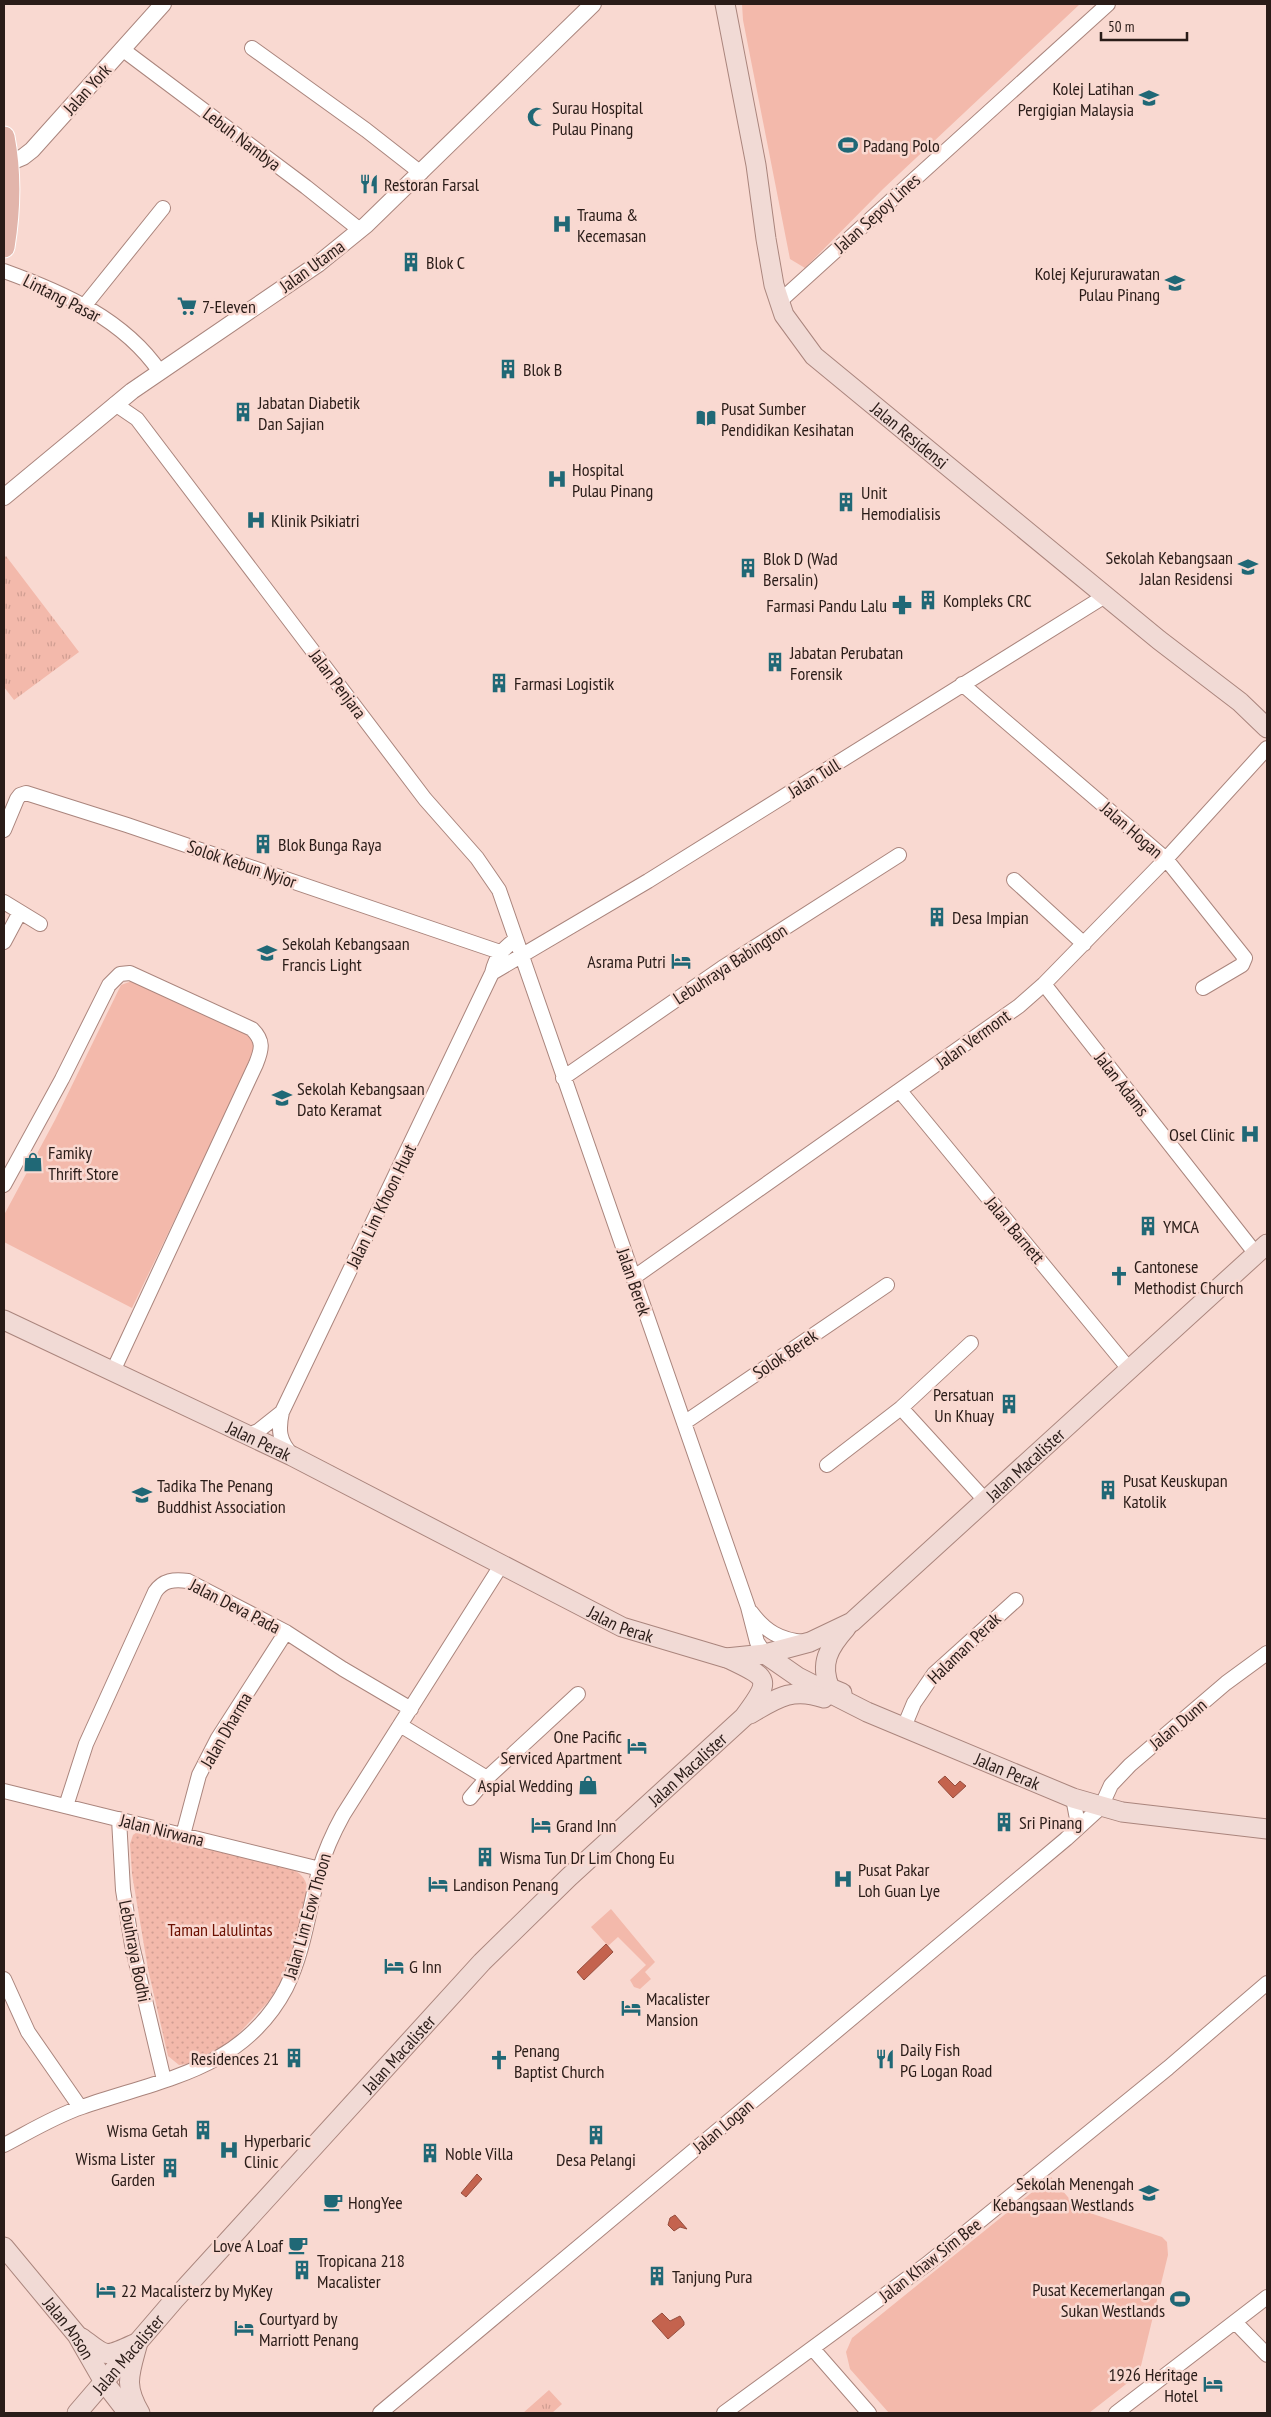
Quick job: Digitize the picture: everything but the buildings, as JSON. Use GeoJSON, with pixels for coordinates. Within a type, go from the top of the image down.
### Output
{"type":"FeatureCollection","features":[{"type":"Feature","properties":{"kind":"main road","name":"Jalan Residensi"},"geometry":{"type":"LineString","coordinates":[[725,4],[756,165],[766,239],[779,302],[784,315],[814,356],[1106,596],[1240,702],[1267,728]]}},
{"type":"Feature","properties":{"kind":"main road"},"geometry":{"type":"LineString","coordinates":[[4,137],[10,192],[4,247]]}},
{"type":"Feature","properties":{"kind":"main road","name":"Jalan Macalister"},"geometry":{"type":"LineString","coordinates":[[765,1654],[810,1642],[852,1622],[1261,1249]]}},
{"type":"Feature","properties":{"kind":"main road","name":"Jalan Perak"},"geometry":{"type":"LineString","coordinates":[[4,1320],[292,1456],[622,1627],[726,1658],[765,1654],[798,1678],[852,1705],[981,1761],[1073,1798],[1101,1807],[1122,1812],[1267,1829]]}},
{"type":"Feature","properties":{"kind":"main road"},"geometry":{"type":"LineString","coordinates":[[852,1622],[830,1648],[824,1662],[825,1677],[830,1688],[896,1719],[904,1727]]}},
{"type":"Feature","properties":{"kind":"main road"},"geometry":{"type":"LineString","coordinates":[[726,1658],[753,1670],[762,1678],[761,1694],[744,1717]]}},
{"type":"Feature","properties":{"kind":"main road"},"geometry":{"type":"LineString","coordinates":[[744,1717],[792,1693],[804,1693],[852,1705]]}},
{"type":"Feature","properties":{"kind":"main road","name":"Jalan Macalister"},"geometry":{"type":"LineString","coordinates":[[70,2412],[104,2382],[482,1962],[569,1877],[744,1717]]}},
{"type":"Feature","properties":{"kind":"main road","name":"Jalan Anson"},"geometry":{"type":"LineString","coordinates":[[4,2247],[77,2335],[104,2382],[128,2413]]}},
{"type":"Feature","properties":{"kind":"main road"},"geometry":{"type":"LineString","coordinates":[[77,2335],[97,2351],[107,2354],[138,2342]]}},
{"type":"Feature","properties":{"kind":"main road"},"geometry":{"type":"LineString","coordinates":[[70,2412],[86,2389],[90,2378],[90,2366],[77,2335]]}},
{"type":"Feature","properties":{"kind":"main road"},"geometry":{"type":"LineString","coordinates":[[138,2342],[129,2381],[130,2396],[140,2413]]}},
{"type":"Feature","properties":{"kind":"street","name":"Jalan York"},"geometry":{"type":"LineString","coordinates":[[6,164],[32,150],[163,4]]}},
{"type":"Feature","properties":{"kind":"street","name":"Jalan Utama"},"geometry":{"type":"LineString","coordinates":[[4,497],[132,391],[318,264],[360,230],[421,173],[593,4]]}},
{"type":"Feature","properties":{"kind":"street","name":"Jalan Sepoy Lines"},"geometry":{"type":"LineString","coordinates":[[779,302],[1108,4]]}},
{"type":"Feature","properties":{"kind":"street"},"geometry":{"type":"LineString","coordinates":[[252,48],[359,125],[421,173]]}},
{"type":"Feature","properties":{"kind":"street","name":"Lebuh Nambya"},"geometry":{"type":"LineString","coordinates":[[122,49],[306,187],[360,230]]}},
{"type":"Feature","properties":{"kind":"street"},"geometry":{"type":"LineString","coordinates":[[84,305],[163,208]]}},
{"type":"Feature","properties":{"kind":"street","name":"Lintang Pasar"},"geometry":{"type":"LineString","coordinates":[[4,271],[40,284],[84,305],[127,335],[151,358],[160,372]]}},
{"type":"Feature","properties":{"kind":"street","name":"Jalan Penjara"},"geometry":{"type":"LineString","coordinates":[[132,391],[138,419]]}},
{"type":"Feature","properties":{"kind":"street","name":"Jalan Penjara"},"geometry":{"type":"LineString","coordinates":[[115,404],[138,419],[203,508],[425,799],[493,880],[506,907],[521,957]]}},
{"type":"Feature","properties":{"kind":"street","name":"Jalan Tull"},"geometry":{"type":"LineString","coordinates":[[521,957],[648,881],[1106,596]]}},
{"type":"Feature","properties":{"kind":"street","name":"Jalan Hogan"},"geometry":{"type":"LineString","coordinates":[[962,684],[1166,859],[1245,958],[1242,965],[1203,988]]}},
{"type":"Feature","properties":{"kind":"street","name":"Jalan Vermont"},"geometry":{"type":"LineString","coordinates":[[633,1278],[1019,1006],[1084,944],[1166,859],[1267,748]]}},
{"type":"Feature","properties":{"kind":"street","name":"Solok Kebun Nyior"},"geometry":{"type":"LineString","coordinates":[[4,830],[17,799],[20,795],[26,793],[154,834],[500,952]]}},
{"type":"Feature","properties":{"kind":"street","name":"Lebuhraya Babington"},"geometry":{"type":"LineString","coordinates":[[563,1078],[722,968],[899,855]]}},
{"type":"Feature","properties":{"kind":"street"},"geometry":{"type":"LineString","coordinates":[[1014,880],[1084,944]]}},
{"type":"Feature","properties":{"kind":"street"},"geometry":{"type":"LineString","coordinates":[[4,902],[40,924]]}},
{"type":"Feature","properties":{"kind":"street"},"geometry":{"type":"LineString","coordinates":[[4,942],[20,912]]}},
{"type":"Feature","properties":{"kind":"street"},"geometry":{"type":"LineString","coordinates":[[500,952],[516,939]]}},
{"type":"Feature","properties":{"kind":"street","name":"Jalan Lim Khoon Huat"},"geometry":{"type":"LineString","coordinates":[[292,1456],[282,1444],[279,1435],[282,1412],[455,1056],[500,952]]}},
{"type":"Feature","properties":{"kind":"street"},"geometry":{"type":"LineString","coordinates":[[492,973],[521,957]]}},
{"type":"Feature","properties":{"kind":"street","name":"Jalan Berek"},"geometry":{"type":"LineString","coordinates":[[521,957],[748,1607],[757,1642],[765,1654]]}},
{"type":"Feature","properties":{"kind":"street"},"geometry":{"type":"LineString","coordinates":[[4,1185],[62,1079],[109,985],[120,974],[130,973],[252,1029],[258,1036],[262,1043],[256,1064],[113,1371]]}},
{"type":"Feature","properties":{"kind":"street","name":"Jalan Adams"},"geometry":{"type":"LineString","coordinates":[[1044,984],[1261,1249]]}},
{"type":"Feature","properties":{"kind":"street","name":"Jalan Barnett"},"geometry":{"type":"LineString","coordinates":[[900,1091],[1130,1369]]}},
{"type":"Feature","properties":{"kind":"street","name":"Solok Berek"},"geometry":{"type":"LineString","coordinates":[[684,1423],[887,1285]]}},
{"type":"Feature","properties":{"kind":"street"},"geometry":{"type":"LineString","coordinates":[[827,1465],[901,1408],[971,1343]]}},
{"type":"Feature","properties":{"kind":"street"},"geometry":{"type":"LineString","coordinates":[[901,1408],[985,1500]]}},
{"type":"Feature","properties":{"kind":"street","name":"Jalan Lim Khoon Huat"},"geometry":{"type":"LineString","coordinates":[[248,1435],[258,1431],[282,1412]]}},
{"type":"Feature","properties":{"kind":"street","name":"Jalan Lim Eow Thoon"},"geometry":{"type":"LineString","coordinates":[[4,2145],[80,2108],[203,2066],[224,2056],[252,2033],[286,1988],[296,1964],[329,1841],[343,1815],[502,1564]]}},
{"type":"Feature","properties":{"kind":"street","name":"Jalan Deva Pada"},"geometry":{"type":"LineString","coordinates":[[66,1806],[86,1744],[160,1584],[179,1579],[188,1581],[286,1632],[343,1669],[411,1709]]}},
{"type":"Feature","properties":{"kind":"street","name":"Halaman Perak"},"geometry":{"type":"LineString","coordinates":[[904,1727],[914,1703],[934,1674],[1016,1600]]}},
{"type":"Feature","properties":{"kind":"street","name":"Jalan Berek"},"geometry":{"type":"LineString","coordinates":[[748,1607],[760,1625],[771,1633],[795,1641],[810,1642]]}},
{"type":"Feature","properties":{"kind":"street","name":"Jalan Dharma"},"geometry":{"type":"LineString","coordinates":[[183,1835],[200,1775],[218,1738],[286,1632]]}},
{"type":"Feature","properties":{"kind":"street","name":"Jalan Dunn"},"geometry":{"type":"LineString","coordinates":[[1101,1807],[1111,1786],[1130,1764],[1216,1692],[1267,1653]]}},
{"type":"Feature","properties":{"kind":"street"},"geometry":{"type":"LineString","coordinates":[[470,1798],[487,1778],[578,1694]]}},
{"type":"Feature","properties":{"kind":"street"},"geometry":{"type":"LineString","coordinates":[[400,1725],[487,1778]]}},
{"type":"Feature","properties":{"kind":"street","name":"Jalan Nirwana"},"geometry":{"type":"LineString","coordinates":[[4,1791],[320,1870]]}},
{"type":"Feature","properties":{"kind":"street","name":"Jalan Logan"},"geometry":{"type":"LineString","coordinates":[[1066,1839],[1073,1830],[1077,1819],[1073,1798]]}},
{"type":"Feature","properties":{"kind":"street","name":"Jalan Logan"},"geometry":{"type":"LineString","coordinates":[[380,2413],[1066,1839],[1101,1807]]}},
{"type":"Feature","properties":{"kind":"street","name":"Lebuhraya Bodhi"},"geometry":{"type":"LineString","coordinates":[[119,1819],[123,1890],[132,1945],[164,2080]]}},
{"type":"Feature","properties":{"kind":"street"},"geometry":{"type":"LineString","coordinates":[[4,1979],[11,1999],[35,2045],[80,2108]]}},
{"type":"Feature","properties":{"kind":"street","name":"Jalan Khaw Sim Bee"},"geometry":{"type":"LineString","coordinates":[[724,2413],[928,2264],[1168,2068],[1267,1983]]}},
{"type":"Feature","properties":{"kind":"street"},"geometry":{"type":"LineString","coordinates":[[1116,2413],[1267,2297]]}},
{"type":"Feature","properties":{"kind":"street"},"geometry":{"type":"LineString","coordinates":[[1235,2322],[1267,2355]]}},
{"type":"Feature","properties":{"kind":"street"},"geometry":{"type":"LineString","coordinates":[[814,2348],[869,2413]]}},
{"type":"Feature","properties":{"kind":"green space","name":"Padang Polo"},"geometry":{"type":"Polygon","coordinates":[[[742,4],[1080,4],[883,189],[805,268],[790,259],[743,20],[742,4]]]}},
{"type":"Feature","properties":{"kind":"green space"},"geometry":{"type":"Polygon","coordinates":[[[6,556],[79,652],[14,700],[4,687],[4,558],[6,556]]]}},
{"type":"Feature","properties":{"kind":"green space"},"geometry":{"type":"Polygon","coordinates":[[[132,981],[247,1032],[252,1041],[253,1057],[132,1308],[4,1242],[4,1215],[55,1120],[121,985],[132,981]]]}},
{"type":"Feature","properties":{"kind":"green space","name":"Taman Lalulintas"},"geometry":{"type":"Polygon","coordinates":[[[143,1828],[294,1870],[304,1878],[308,1891],[294,1950],[284,1977],[269,2001],[228,2045],[187,2064],[179,2065],[168,2056],[148,1969],[132,1874],[130,1844],[133,1835],[143,1828]]]}},
{"type":"Feature","properties":{"kind":"green space"},"geometry":{"type":"Polygon","coordinates":[[[611,1909],[655,1962],[645,1972],[651,1979],[640,1989],[634,1987],[630,1980],[646,1965],[618,1937],[608,1946],[591,1927],[611,1909]]]}},
{"type":"Feature","properties":{"kind":"green space"},"geometry":{"type":"Polygon","coordinates":[[[1051,2177],[1078,2209],[1162,2237],[1167,2242],[1168,2255],[1139,2374],[1089,2413],[889,2413],[850,2369],[846,2352],[852,2338],[1051,2177]]]}},
{"type":"Feature","properties":{"kind":"green space"},"geometry":{"type":"Polygon","coordinates":[[[549,2390],[562,2404],[552,2413],[523,2413],[549,2390]]]}},
{"type":"Feature","properties":{"kind":"shaded area"},"geometry":{"type":"Polygon","coordinates":[[[945,1776],[955,1786],[960,1781],[966,1786],[953,1798],[938,1782],[945,1776]]]}},
{"type":"Feature","properties":{"kind":"shaded area"},"geometry":{"type":"Polygon","coordinates":[[[606,1944],[613,1952],[584,1980],[577,1972],[606,1944]]]}},
{"type":"Feature","properties":{"kind":"shaded area"},"geometry":{"type":"Polygon","coordinates":[[[477,2174],[482,2179],[466,2197],[461,2193],[477,2174]]]}},
{"type":"Feature","properties":{"kind":"shaded area"},"geometry":{"type":"Polygon","coordinates":[[[675,2215],[687,2229],[680,2227],[674,2231],[668,2225],[670,2218],[675,2215]]]}},
{"type":"Feature","properties":{"kind":"shaded area"},"geometry":{"type":"Polygon","coordinates":[[[662,2313],[670,2321],[680,2316],[684,2322],[684,2325],[668,2339],[652,2321],[662,2313]]]}},
{"type":"Feature","properties":{"kind":"place","name":"Kolej Latihan Pergigian Malaysia"},"geometry":{"type":"Point","coordinates":[1149,98]}},
{"type":"Feature","properties":{"kind":"place","name":"Surau Hospital Pulau Pinang"},"geometry":{"type":"Point","coordinates":[537,117]}},
{"type":"Feature","properties":{"kind":"place","name":"Padang Polo"},"geometry":{"type":"Point","coordinates":[848,145]}},
{"type":"Feature","properties":{"kind":"place","name":"Restoran Farsal"},"geometry":{"type":"Point","coordinates":[369,184]}},
{"type":"Feature","properties":{"kind":"place","name":"Trauma & Kecemasan"},"geometry":{"type":"Point","coordinates":[562,224]}},
{"type":"Feature","properties":{"kind":"place","name":"Blok C"},"geometry":{"type":"Point","coordinates":[411,262]}},
{"type":"Feature","properties":{"kind":"place","name":"Kolej Kejururawatan Pulau Pinang"},"geometry":{"type":"Point","coordinates":[1175,283]}},
{"type":"Feature","properties":{"kind":"place","name":"7-Eleven"},"geometry":{"type":"Point","coordinates":[187,306]}},
{"type":"Feature","properties":{"kind":"place","name":"Blok B"},"geometry":{"type":"Point","coordinates":[508,369]}},
{"type":"Feature","properties":{"kind":"place","name":"Jabatan Diabetik Dan Sajian"},"geometry":{"type":"Point","coordinates":[243,412]}},
{"type":"Feature","properties":{"kind":"place","name":"Pusat Sumber Pendidikan Kesihatan"},"geometry":{"type":"Point","coordinates":[706,418]}},
{"type":"Feature","properties":{"kind":"place","name":"Hospital Pulau Pinang"},"geometry":{"type":"Point","coordinates":[557,479]}},
{"type":"Feature","properties":{"kind":"place","name":"Unit Hemodialisis"},"geometry":{"type":"Point","coordinates":[846,502]}},
{"type":"Feature","properties":{"kind":"place","name":"Klinik Psikiatri"},"geometry":{"type":"Point","coordinates":[256,520]}},
{"type":"Feature","properties":{"kind":"place","name":"Sekolah Kebangsaan Jalan Residensi"},"geometry":{"type":"Point","coordinates":[1248,567]}},
{"type":"Feature","properties":{"kind":"place","name":"Blok D (Wad Bersalin)"},"geometry":{"type":"Point","coordinates":[748,568]}},
{"type":"Feature","properties":{"kind":"place","name":"Kompleks CRC"},"geometry":{"type":"Point","coordinates":[928,600]}},
{"type":"Feature","properties":{"kind":"place","name":"Farmasi Pandu Lalu"},"geometry":{"type":"Point","coordinates":[902,605]}},
{"type":"Feature","properties":{"kind":"place","name":"Jabatan Perubatan Forensik"},"geometry":{"type":"Point","coordinates":[775,662]}},
{"type":"Feature","properties":{"kind":"place","name":"Farmasi Logistik"},"geometry":{"type":"Point","coordinates":[499,683]}},
{"type":"Feature","properties":{"kind":"place","name":"Blok Bunga Raya"},"geometry":{"type":"Point","coordinates":[263,844]}},
{"type":"Feature","properties":{"kind":"place","name":"Desa Impian"},"geometry":{"type":"Point","coordinates":[937,917]}},
{"type":"Feature","properties":{"kind":"place","name":"Sekolah Kebangsaan Francis Light"},"geometry":{"type":"Point","coordinates":[267,953]}},
{"type":"Feature","properties":{"kind":"place","name":"Asrama Putri"},"geometry":{"type":"Point","coordinates":[681,961]}},
{"type":"Feature","properties":{"kind":"place","name":"Sekolah Kebangsaan Dato Keramat"},"geometry":{"type":"Point","coordinates":[282,1098]}},
{"type":"Feature","properties":{"kind":"place","name":"Osel Clinic"},"geometry":{"type":"Point","coordinates":[1250,1134]}},
{"type":"Feature","properties":{"kind":"place","name":"Famiky Thrift Store"},"geometry":{"type":"Point","coordinates":[33,1162]}},
{"type":"Feature","properties":{"kind":"place","name":"YMCA"},"geometry":{"type":"Point","coordinates":[1148,1226]}},
{"type":"Feature","properties":{"kind":"place","name":"Cantonese Methodist Church"},"geometry":{"type":"Point","coordinates":[1119,1276]}},
{"type":"Feature","properties":{"kind":"place","name":"Persatuan Un Khuay"},"geometry":{"type":"Point","coordinates":[1009,1404]}},
{"type":"Feature","properties":{"kind":"place","name":"Pusat Keuskupan Katolik"},"geometry":{"type":"Point","coordinates":[1108,1490]}},
{"type":"Feature","properties":{"kind":"place","name":"Tadika The Penang Buddhist Association"},"geometry":{"type":"Point","coordinates":[142,1495]}},
{"type":"Feature","properties":{"kind":"place","name":"One Pacific Serviced Apartment"},"geometry":{"type":"Point","coordinates":[637,1746]}},
{"type":"Feature","properties":{"kind":"place","name":"Aspial Wedding"},"geometry":{"type":"Point","coordinates":[588,1785]}},
{"type":"Feature","properties":{"kind":"place","name":"Sri Pinang"},"geometry":{"type":"Point","coordinates":[1004,1822]}},
{"type":"Feature","properties":{"kind":"place","name":"Grand Inn"},"geometry":{"type":"Point","coordinates":[541,1825]}},
{"type":"Feature","properties":{"kind":"place","name":"Wisma Tun Dr Lim Chong Eu"},"geometry":{"type":"Point","coordinates":[485,1857]}},
{"type":"Feature","properties":{"kind":"place","name":"Pusat Pakar Loh Guan Lye"},"geometry":{"type":"Point","coordinates":[843,1879]}},
{"type":"Feature","properties":{"kind":"place","name":"Landison Penang"},"geometry":{"type":"Point","coordinates":[438,1884]}},
{"type":"Feature","properties":{"kind":"place","name":"G Inn"},"geometry":{"type":"Point","coordinates":[394,1966]}},
{"type":"Feature","properties":{"kind":"place","name":"Macalister Mansion"},"geometry":{"type":"Point","coordinates":[631,2008]}},
{"type":"Feature","properties":{"kind":"place","name":"Residences 21"},"geometry":{"type":"Point","coordinates":[294,2058]}},
{"type":"Feature","properties":{"kind":"place","name":"Daily Fish PG Logan Road"},"geometry":{"type":"Point","coordinates":[885,2059]}},
{"type":"Feature","properties":{"kind":"place","name":"Penang Baptist Church"},"geometry":{"type":"Point","coordinates":[499,2060]}},
{"type":"Feature","properties":{"kind":"place","name":"Wisma Getah"},"geometry":{"type":"Point","coordinates":[203,2130]}},
{"type":"Feature","properties":{"kind":"place","name":"Desa Pelangi"},"geometry":{"type":"Point","coordinates":[596,2135]}},
{"type":"Feature","properties":{"kind":"place","name":"Hyperbaric Clinic"},"geometry":{"type":"Point","coordinates":[229,2150]}},
{"type":"Feature","properties":{"kind":"place","name":"Noble Villa"},"geometry":{"type":"Point","coordinates":[430,2153]}},
{"type":"Feature","properties":{"kind":"place","name":"Wisma Lister Garden"},"geometry":{"type":"Point","coordinates":[170,2168]}},
{"type":"Feature","properties":{"kind":"place","name":"Sekolah Menengah Kebangsaan Westlands"},"geometry":{"type":"Point","coordinates":[1149,2193]}},
{"type":"Feature","properties":{"kind":"place","name":"HongYee"},"geometry":{"type":"Point","coordinates":[333,2202]}},
{"type":"Feature","properties":{"kind":"place","name":"Love A Loaf"},"geometry":{"type":"Point","coordinates":[298,2245]}},
{"type":"Feature","properties":{"kind":"place","name":"Tropicana 218 Macalister"},"geometry":{"type":"Point","coordinates":[302,2270]}},
{"type":"Feature","properties":{"kind":"place","name":"Tanjung Pura"},"geometry":{"type":"Point","coordinates":[657,2276]}},
{"type":"Feature","properties":{"kind":"place","name":"22 Macalisterz by MyKey"},"geometry":{"type":"Point","coordinates":[106,2290]}},
{"type":"Feature","properties":{"kind":"place","name":"Pusat Kecemerlangan Sukan Westlands"},"geometry":{"type":"Point","coordinates":[1180,2299]}},
{"type":"Feature","properties":{"kind":"place","name":"Courtyard by Marriott Penang"},"geometry":{"type":"Point","coordinates":[244,2328]}},
{"type":"Feature","properties":{"kind":"place","name":"1926 Heritage Hotel"},"geometry":{"type":"Point","coordinates":[1213,2384]}}]}
